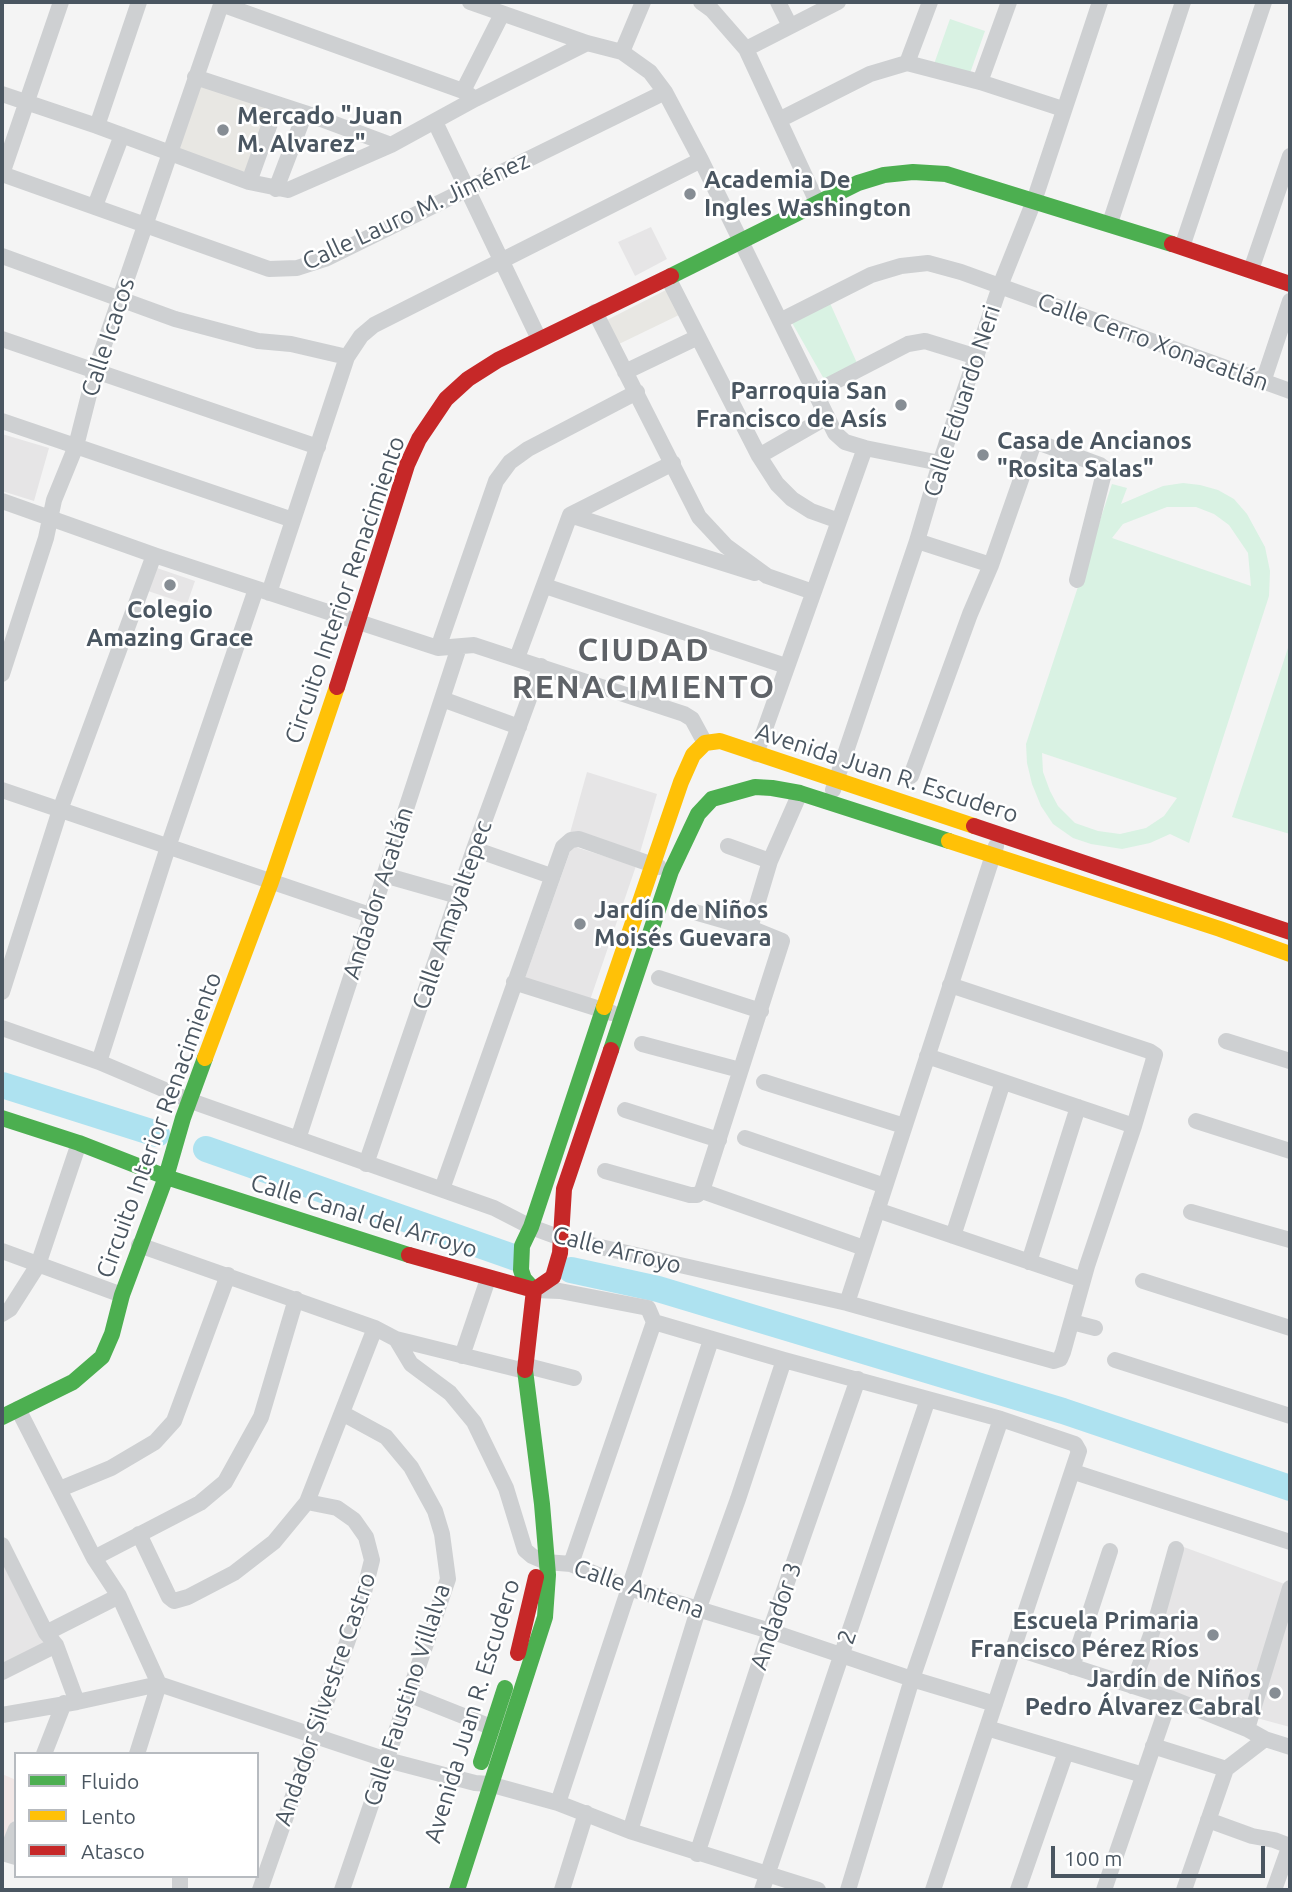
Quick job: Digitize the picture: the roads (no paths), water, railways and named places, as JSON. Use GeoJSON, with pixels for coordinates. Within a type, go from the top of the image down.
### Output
{"type":"FeatureCollection","features":[{"type":"Feature","properties":{"kind":"main road","name":"Circuito Interior Renacimiento"},"geometry":{"type":"LineString","coordinates":[[2,1417],[73,1382],[102,1357],[112,1334],[139,1245],[166,1177],[171,1155],[271,881],[359,622],[407,465],[426,428],[446,399],[468,379],[539,339],[668,278],[817,202],[858,183],[884,175],[913,172],[946,174],[1110,223],[1290,284]]}},
{"type":"Feature","properties":{"kind":"main road","name":"Avenida Juan R. Escudero"},"geometry":{"type":"LineString","coordinates":[[441,1890],[545,1617],[548,1594],[543,1555],[542,1504],[524,1368],[534,1290],[524,1279],[521,1270],[522,1246],[531,1227],[651,864],[693,755],[705,743],[720,741],[1290,932]]}},
{"type":"Feature","properties":{"kind":"main road"},"geometry":{"type":"LineString","coordinates":[[534,1290],[553,1277],[560,1253],[564,1189],[671,871],[698,814],[712,799],[681,782]]}},
{"type":"Feature","properties":{"kind":"main road","name":"Avenida Juan R. Escudero"},"geometry":{"type":"LineString","coordinates":[[712,799],[755,788],[800,793],[1290,954]]}},
{"type":"Feature","properties":{"kind":"main road"},"geometry":{"type":"LineString","coordinates":[[664,829],[687,837]]}},
{"type":"Feature","properties":{"kind":"main road"},"geometry":{"type":"LineString","coordinates":[[1073,881],[1082,861]]}},
{"type":"Feature","properties":{"kind":"main road"},"geometry":{"type":"LineString","coordinates":[[1220,929],[1227,910]]}},
{"type":"Feature","properties":{"kind":"main road","name":"Calle Canal del Arroyo"},"geometry":{"type":"LineString","coordinates":[[2,1119],[79,1143],[166,1177],[488,1279],[534,1290]]}},
{"type":"Feature","properties":{"kind":"main road","name":"Avenida Juan R. Escudero"},"geometry":{"type":"LineString","coordinates":[[457,1890],[482,1783],[491,1727],[520,1644],[543,1555]]}},
{"type":"Feature","properties":{"kind":"street"},"geometry":{"type":"LineString","coordinates":[[2,174],[61,2]]}},
{"type":"Feature","properties":{"kind":"street"},"geometry":{"type":"LineString","coordinates":[[97,126],[139,2]]}},
{"type":"Feature","properties":{"kind":"street"},"geometry":{"type":"LineString","coordinates":[[470,2],[587,43],[622,52],[650,72],[665,92],[701,159],[835,433],[845,442],[865,448],[940,463]]}},
{"type":"Feature","properties":{"kind":"street"},"geometry":{"type":"LineString","coordinates":[[622,52],[643,2]]}},
{"type":"Feature","properties":{"kind":"street"},"geometry":{"type":"LineString","coordinates":[[701,2],[712,10],[746,49],[817,202]]}},
{"type":"Feature","properties":{"kind":"street"},"geometry":{"type":"LineString","coordinates":[[778,2],[790,26]]}},
{"type":"Feature","properties":{"kind":"street"},"geometry":{"type":"LineString","coordinates":[[746,49],[838,2]]}},
{"type":"Feature","properties":{"kind":"street"},"geometry":{"type":"LineString","coordinates":[[907,63],[930,2]]}},
{"type":"Feature","properties":{"kind":"street"},"geometry":{"type":"LineString","coordinates":[[980,82],[1009,2]]}},
{"type":"Feature","properties":{"kind":"street","name":"Calle Eduardo Neri"},"geometry":{"type":"LineString","coordinates":[[828,802],[1000,286],[1034,201],[1100,2]]}},
{"type":"Feature","properties":{"kind":"street"},"geometry":{"type":"LineString","coordinates":[[1110,223],[1182,2]]}},
{"type":"Feature","properties":{"kind":"street"},"geometry":{"type":"LineString","coordinates":[[1182,247],[1264,2]]}},
{"type":"Feature","properties":{"kind":"street"},"geometry":{"type":"LineString","coordinates":[[222,3],[469,95]]}},
{"type":"Feature","properties":{"kind":"street","name":"Calle Icacos"},"geometry":{"type":"LineString","coordinates":[[2,674],[46,538],[54,500],[76,446],[95,370],[222,3]]}},
{"type":"Feature","properties":{"kind":"street"},"geometry":{"type":"LineString","coordinates":[[469,95],[502,13]]}},
{"type":"Feature","properties":{"kind":"street"},"geometry":{"type":"LineString","coordinates":[[2,94],[249,182],[288,190],[391,145],[435,122],[469,95],[587,43]]}},
{"type":"Feature","properties":{"kind":"street"},"geometry":{"type":"LineString","coordinates":[[779,120],[870,74],[907,63],[980,82],[1063,109]]}},
{"type":"Feature","properties":{"kind":"street"},"geometry":{"type":"LineString","coordinates":[[195,77],[391,145]]}},
{"type":"Feature","properties":{"kind":"street","name":"Calle Lauro M. Jiménez"},"geometry":{"type":"LineString","coordinates":[[2,174],[269,269],[297,268],[325,259],[665,92]]}},
{"type":"Feature","properties":{"kind":"street"},"geometry":{"type":"LineString","coordinates":[[249,182],[277,104]]}},
{"type":"Feature","properties":{"kind":"street"},"geometry":{"type":"LineString","coordinates":[[276,189],[305,113]]}},
{"type":"Feature","properties":{"kind":"street"},"geometry":{"type":"LineString","coordinates":[[435,122],[539,339]]}},
{"type":"Feature","properties":{"kind":"street"},"geometry":{"type":"LineString","coordinates":[[95,206],[122,135]]}},
{"type":"Feature","properties":{"kind":"street"},"geometry":{"type":"LineString","coordinates":[[1251,270],[1290,156]]}},
{"type":"Feature","properties":{"kind":"street"},"geometry":{"type":"LineString","coordinates":[[99,1062],[168,848],[262,591],[293,520],[347,356],[361,336],[374,325],[701,159]]}},
{"type":"Feature","properties":{"kind":"street"},"geometry":{"type":"LineString","coordinates":[[2,256],[175,319],[258,341],[291,344],[347,356]]}},
{"type":"Feature","properties":{"kind":"street","name":"Calle Cerro Xonacatlán"},"geometry":{"type":"LineString","coordinates":[[780,321],[871,275],[901,266],[928,263],[961,272],[1290,391]]}},
{"type":"Feature","properties":{"kind":"street"},"geometry":{"type":"LineString","coordinates":[[668,278],[759,456],[777,484],[792,499],[811,511],[839,521]]}},
{"type":"Feature","properties":{"kind":"street"},"geometry":{"type":"LineString","coordinates":[[1263,382],[1290,301]]}},
{"type":"Feature","properties":{"kind":"street"},"geometry":{"type":"LineString","coordinates":[[595,312],[699,517],[726,546],[767,576]]}},
{"type":"Feature","properties":{"kind":"street"},"geometry":{"type":"LineString","coordinates":[[625,372],[698,337]]}},
{"type":"Feature","properties":{"kind":"street"},"geometry":{"type":"LineString","coordinates":[[2,339],[318,447]]}},
{"type":"Feature","properties":{"kind":"street"},"geometry":{"type":"LineString","coordinates":[[816,393],[908,344],[925,341],[977,357]]}},
{"type":"Feature","properties":{"kind":"street"},"geometry":{"type":"LineString","coordinates":[[439,648],[496,481],[510,462],[528,449],[636,391]]}},
{"type":"Feature","properties":{"kind":"street"},"geometry":{"type":"LineString","coordinates":[[759,456],[827,417]]}},
{"type":"Feature","properties":{"kind":"street"},"geometry":{"type":"LineString","coordinates":[[2,421],[293,520]]}},
{"type":"Feature","properties":{"kind":"street"},"geometry":{"type":"LineString","coordinates":[[911,776],[1032,448],[1037,442],[1105,469],[1077,580]]}},
{"type":"Feature","properties":{"kind":"street"},"geometry":{"type":"LineString","coordinates":[[756,754],[865,448]]}},
{"type":"Feature","properties":{"kind":"street"},"geometry":{"type":"LineString","coordinates":[[517,658],[570,515],[673,463]]}},
{"type":"Feature","properties":{"kind":"street"},"geometry":{"type":"LineString","coordinates":[[2,501],[154,555],[439,648],[474,645],[684,714],[692,719],[705,743]]}},
{"type":"Feature","properties":{"kind":"street"},"geometry":{"type":"LineString","coordinates":[[570,515],[813,592]]}},
{"type":"Feature","properties":{"kind":"street"},"geometry":{"type":"LineString","coordinates":[[917,541],[990,565]]}},
{"type":"Feature","properties":{"kind":"street"},"geometry":{"type":"LineString","coordinates":[[2,992],[60,810],[154,555]]}},
{"type":"Feature","properties":{"kind":"street"},"geometry":{"type":"LineString","coordinates":[[545,586],[786,666]]}},
{"type":"Feature","properties":{"kind":"street","name":"Andador Acatlán"},"geometry":{"type":"LineString","coordinates":[[298,1139],[459,647]]}},
{"type":"Feature","properties":{"kind":"street","name":"Calle Amayaltepec"},"geometry":{"type":"LineString","coordinates":[[366,1164],[474,849],[541,667]]}},
{"type":"Feature","properties":{"kind":"street"},"geometry":{"type":"LineString","coordinates":[[442,699],[519,727]]}},
{"type":"Feature","properties":{"kind":"street"},"geometry":{"type":"LineString","coordinates":[[2,790],[370,915]]}},
{"type":"Feature","properties":{"kind":"street"},"geometry":{"type":"LineString","coordinates":[[750,928],[770,861],[800,793]]}},
{"type":"Feature","properties":{"kind":"street"},"geometry":{"type":"LineString","coordinates":[[847,1303],[999,834]]}},
{"type":"Feature","properties":{"kind":"street"},"geometry":{"type":"LineString","coordinates":[[442,1189],[563,847],[579,839],[671,871]]}},
{"type":"Feature","properties":{"kind":"street"},"geometry":{"type":"LineString","coordinates":[[727,846],[770,861]]}},
{"type":"Feature","properties":{"kind":"street"},"geometry":{"type":"LineString","coordinates":[[474,849],[551,876]]}},
{"type":"Feature","properties":{"kind":"street"},"geometry":{"type":"LineString","coordinates":[[384,875],[458,896]]}},
{"type":"Feature","properties":{"kind":"street"},"geometry":{"type":"LineString","coordinates":[[691,911],[750,928],[782,941],[700,1193]]}},
{"type":"Feature","properties":{"kind":"street"},"geometry":{"type":"LineString","coordinates":[[659,978],[761,1011]]}},
{"type":"Feature","properties":{"kind":"street"},"geometry":{"type":"LineString","coordinates":[[514,982],[622,1017]]}},
{"type":"Feature","properties":{"kind":"street"},"geometry":{"type":"LineString","coordinates":[[950,985],[1155,1055],[1072,1322],[1094,1328]]}},
{"type":"Feature","properties":{"kind":"street"},"geometry":{"type":"LineString","coordinates":[[2,1028],[99,1062],[191,1101]]}},
{"type":"Feature","properties":{"kind":"street"},"geometry":{"type":"LineString","coordinates":[[1226,1041],[1290,1061]]}},
{"type":"Feature","properties":{"kind":"street"},"geometry":{"type":"LineString","coordinates":[[642,1044],[740,1070]]}},
{"type":"Feature","properties":{"kind":"street"},"geometry":{"type":"LineString","coordinates":[[927,1056],[1134,1126]]}},
{"type":"Feature","properties":{"kind":"street"},"geometry":{"type":"LineString","coordinates":[[764,1082],[904,1126]]}},
{"type":"Feature","properties":{"kind":"street"},"geometry":{"type":"LineString","coordinates":[[953,1236],[1003,1082]]}},
{"type":"Feature","properties":{"kind":"street","name":"Calle Arroyo"},"geometry":{"type":"LineString","coordinates":[[191,1101],[494,1208],[531,1227],[561,1238],[847,1303],[1054,1361],[1060,1359],[1072,1322]]}},
{"type":"Feature","properties":{"kind":"street"},"geometry":{"type":"LineString","coordinates":[[1029,1262],[1078,1107]]}},
{"type":"Feature","properties":{"kind":"street"},"geometry":{"type":"LineString","coordinates":[[625,1110],[719,1140]]}},
{"type":"Feature","properties":{"kind":"street"},"geometry":{"type":"LineString","coordinates":[[1196,1121],[1290,1151]]}},
{"type":"Feature","properties":{"kind":"street"},"geometry":{"type":"LineString","coordinates":[[745,1138],[885,1186]]}},
{"type":"Feature","properties":{"kind":"street"},"geometry":{"type":"LineString","coordinates":[[2,1314],[10,1309],[38,1265],[79,1143]]}},
{"type":"Feature","properties":{"kind":"street"},"geometry":{"type":"LineString","coordinates":[[606,1171],[700,1193],[864,1248]]}},
{"type":"Feature","properties":{"kind":"street"},"geometry":{"type":"LineString","coordinates":[[877,1210],[1083,1280]]}},
{"type":"Feature","properties":{"kind":"street"},"geometry":{"type":"LineString","coordinates":[[1191,1212],[1290,1240]]}},
{"type":"Feature","properties":{"kind":"street"},"geometry":{"type":"LineString","coordinates":[[139,1245],[376,1328],[396,1339],[462,1356],[574,1378]]}},
{"type":"Feature","properties":{"kind":"street"},"geometry":{"type":"LineString","coordinates":[[2,1251],[122,1294]]}},
{"type":"Feature","properties":{"kind":"street"},"geometry":{"type":"LineString","coordinates":[[61,1489],[111,1468],[155,1442],[174,1421],[228,1275]]}},
{"type":"Feature","properties":{"kind":"street"},"geometry":{"type":"LineString","coordinates":[[462,1356],[488,1279]]}},
{"type":"Feature","properties":{"kind":"street"},"geometry":{"type":"LineString","coordinates":[[1143,1281],[1290,1328]]}},
{"type":"Feature","properties":{"kind":"street","name":"Calle Canal del Arroyo"},"geometry":{"type":"LineString","coordinates":[[534,1290],[560,1291],[648,1308],[654,1322],[711,1340],[1002,1419],[1075,1444],[1079,1451],[1074,1472]]}},
{"type":"Feature","properties":{"kind":"street"},"geometry":{"type":"LineString","coordinates":[[94,1558],[200,1503],[225,1482],[261,1417],[296,1299]]}},
{"type":"Feature","properties":{"kind":"street"},"geometry":{"type":"LineString","coordinates":[[571,1564],[654,1322]]}},
{"type":"Feature","properties":{"kind":"street"},"geometry":{"type":"LineString","coordinates":[[139,1534],[169,1597],[174,1601],[188,1597],[234,1573],[274,1542],[307,1502],[376,1328]]}},
{"type":"Feature","properties":{"kind":"street","name":"Calle Antena"},"geometry":{"type":"LineString","coordinates":[[396,1339],[411,1364],[450,1393],[474,1422],[506,1488],[525,1550],[571,1564],[629,1588],[995,1704]]}},
{"type":"Feature","properties":{"kind":"street"},"geometry":{"type":"LineString","coordinates":[[558,1803],[711,1340]]}},
{"type":"Feature","properties":{"kind":"street"},"geometry":{"type":"LineString","coordinates":[[630,1831],[698,1609],[783,1360]]}},
{"type":"Feature","properties":{"kind":"street"},"geometry":{"type":"LineString","coordinates":[[1115,1360],[1290,1416]]}},
{"type":"Feature","properties":{"kind":"street","name":"Andador 3"},"geometry":{"type":"LineString","coordinates":[[697,1854],[770,1631],[858,1379]]}},
{"type":"Feature","properties":{"kind":"street","name":"2"},"geometry":{"type":"LineString","coordinates":[[765,1883],[928,1399]]}},
{"type":"Feature","properties":{"kind":"street"},"geometry":{"type":"LineString","coordinates":[[18,1409],[94,1558],[119,1596],[159,1684],[138,1752]]}},
{"type":"Feature","properties":{"kind":"street","name":"Calle Faustino Villalva"},"geometry":{"type":"LineString","coordinates":[[342,1413],[386,1437],[411,1467],[425,1489],[442,1534],[448,1579],[342,1890]]}},
{"type":"Feature","properties":{"kind":"street"},"geometry":{"type":"LineString","coordinates":[[848,1890],[912,1679],[1002,1419]]}},
{"type":"Feature","properties":{"kind":"street"},"geometry":{"type":"LineString","coordinates":[[933,1890],[1074,1472],[1290,1542]]}},
{"type":"Feature","properties":{"kind":"street","name":"Andador Silvestre Castro"},"geometry":{"type":"LineString","coordinates":[[260,1890],[264,1851],[316,1735],[362,1600],[372,1560],[366,1538],[354,1520],[337,1508],[307,1502]]}},
{"type":"Feature","properties":{"kind":"street"},"geometry":{"type":"LineString","coordinates":[[2,1545],[51,1639],[70,1702],[45,1752]]}},
{"type":"Feature","properties":{"kind":"street"},"geometry":{"type":"LineString","coordinates":[[1132,1686],[1155,1624],[1176,1549]]}},
{"type":"Feature","properties":{"kind":"street"},"geometry":{"type":"LineString","coordinates":[[1072,1667],[1111,1551]]}},
{"type":"Feature","properties":{"kind":"street"},"geometry":{"type":"LineString","coordinates":[[1247,1729],[1290,1588]]}},
{"type":"Feature","properties":{"kind":"street"},"geometry":{"type":"LineString","coordinates":[[2,1672],[119,1596]]}},
{"type":"Feature","properties":{"kind":"street"},"geometry":{"type":"LineString","coordinates":[[1015,1648],[1170,1698],[1290,1747]]}},
{"type":"Feature","properties":{"kind":"street"},"geometry":{"type":"LineString","coordinates":[[5,1710],[70,1702],[159,1684],[387,1760],[558,1803],[697,1854],[765,1883],[818,1890]]}},
{"type":"Feature","properties":{"kind":"street"},"geometry":{"type":"LineString","coordinates":[[408,1694],[491,1727]]}},
{"type":"Feature","properties":{"kind":"street"},"geometry":{"type":"LineString","coordinates":[[1104,1890],[1170,1698]]}},
{"type":"Feature","properties":{"kind":"street"},"geometry":{"type":"LineString","coordinates":[[987,1728],[1143,1775]]}},
{"type":"Feature","properties":{"kind":"street"},"geometry":{"type":"LineString","coordinates":[[1184,1890],[1226,1769],[1265,1739]]}},
{"type":"Feature","properties":{"kind":"street"},"geometry":{"type":"LineString","coordinates":[[1153,1746],[1226,1769]]}},
{"type":"Feature","properties":{"kind":"street"},"geometry":{"type":"LineString","coordinates":[[1018,1890],[1066,1752]]}},
{"type":"Feature","properties":{"kind":"street"},"geometry":{"type":"LineString","coordinates":[[562,1890],[586,1813]]}},
{"type":"Feature","properties":{"kind":"street"},"geometry":{"type":"LineString","coordinates":[[1208,1820],[1290,1846],[1274,1890]]}},
{"type":"Feature","properties":{"kind":"waterway"},"geometry":{"type":"LineString","coordinates":[[2,1085],[157,1134]]}},
{"type":"Feature","properties":{"kind":"waterway"},"geometry":{"type":"LineString","coordinates":[[206,1149],[516,1258]]}},
{"type":"Feature","properties":{"kind":"waterway"},"geometry":{"type":"LineString","coordinates":[[571,1270],[658,1289],[1063,1411],[1290,1488]]}},
{"type":"Feature","properties":{"kind":"place","name":"Mercado \"Juan M. Alvarez\""},"geometry":{"type":"Point","coordinates":[223,130]}},
{"type":"Feature","properties":{"kind":"place","name":"Academia De Ingles Washington"},"geometry":{"type":"Point","coordinates":[690,194]}},
{"type":"Feature","properties":{"kind":"place","name":"Parroquia San Francisco de Asís"},"geometry":{"type":"Point","coordinates":[901,405]}},
{"type":"Feature","properties":{"kind":"place","name":"Casa de Ancianos \"Rosita Salas\""},"geometry":{"type":"Point","coordinates":[983,455]}},
{"type":"Feature","properties":{"kind":"place","name":"Colegio Amazing Grace"},"geometry":{"type":"Point","coordinates":[170,585]}},
{"type":"Feature","properties":{"kind":"place","name":"Jardín de Niños Moisés Guevara"},"geometry":{"type":"Point","coordinates":[580,924]}},
{"type":"Feature","properties":{"kind":"place","name":"Escuela Primaria Francisco Pérez Ríos"},"geometry":{"type":"Point","coordinates":[1213,1635]}},
{"type":"Feature","properties":{"kind":"place","name":"Jardín de Niños Pedro Álvarez Cabral"},"geometry":{"type":"Point","coordinates":[1275,1693]}},
{"type":"Feature","properties":{"kind":"district","name":"CIUDAD RENACIMIENTO"},"geometry":{"type":"Point","coordinates":[644,668]}}]}
